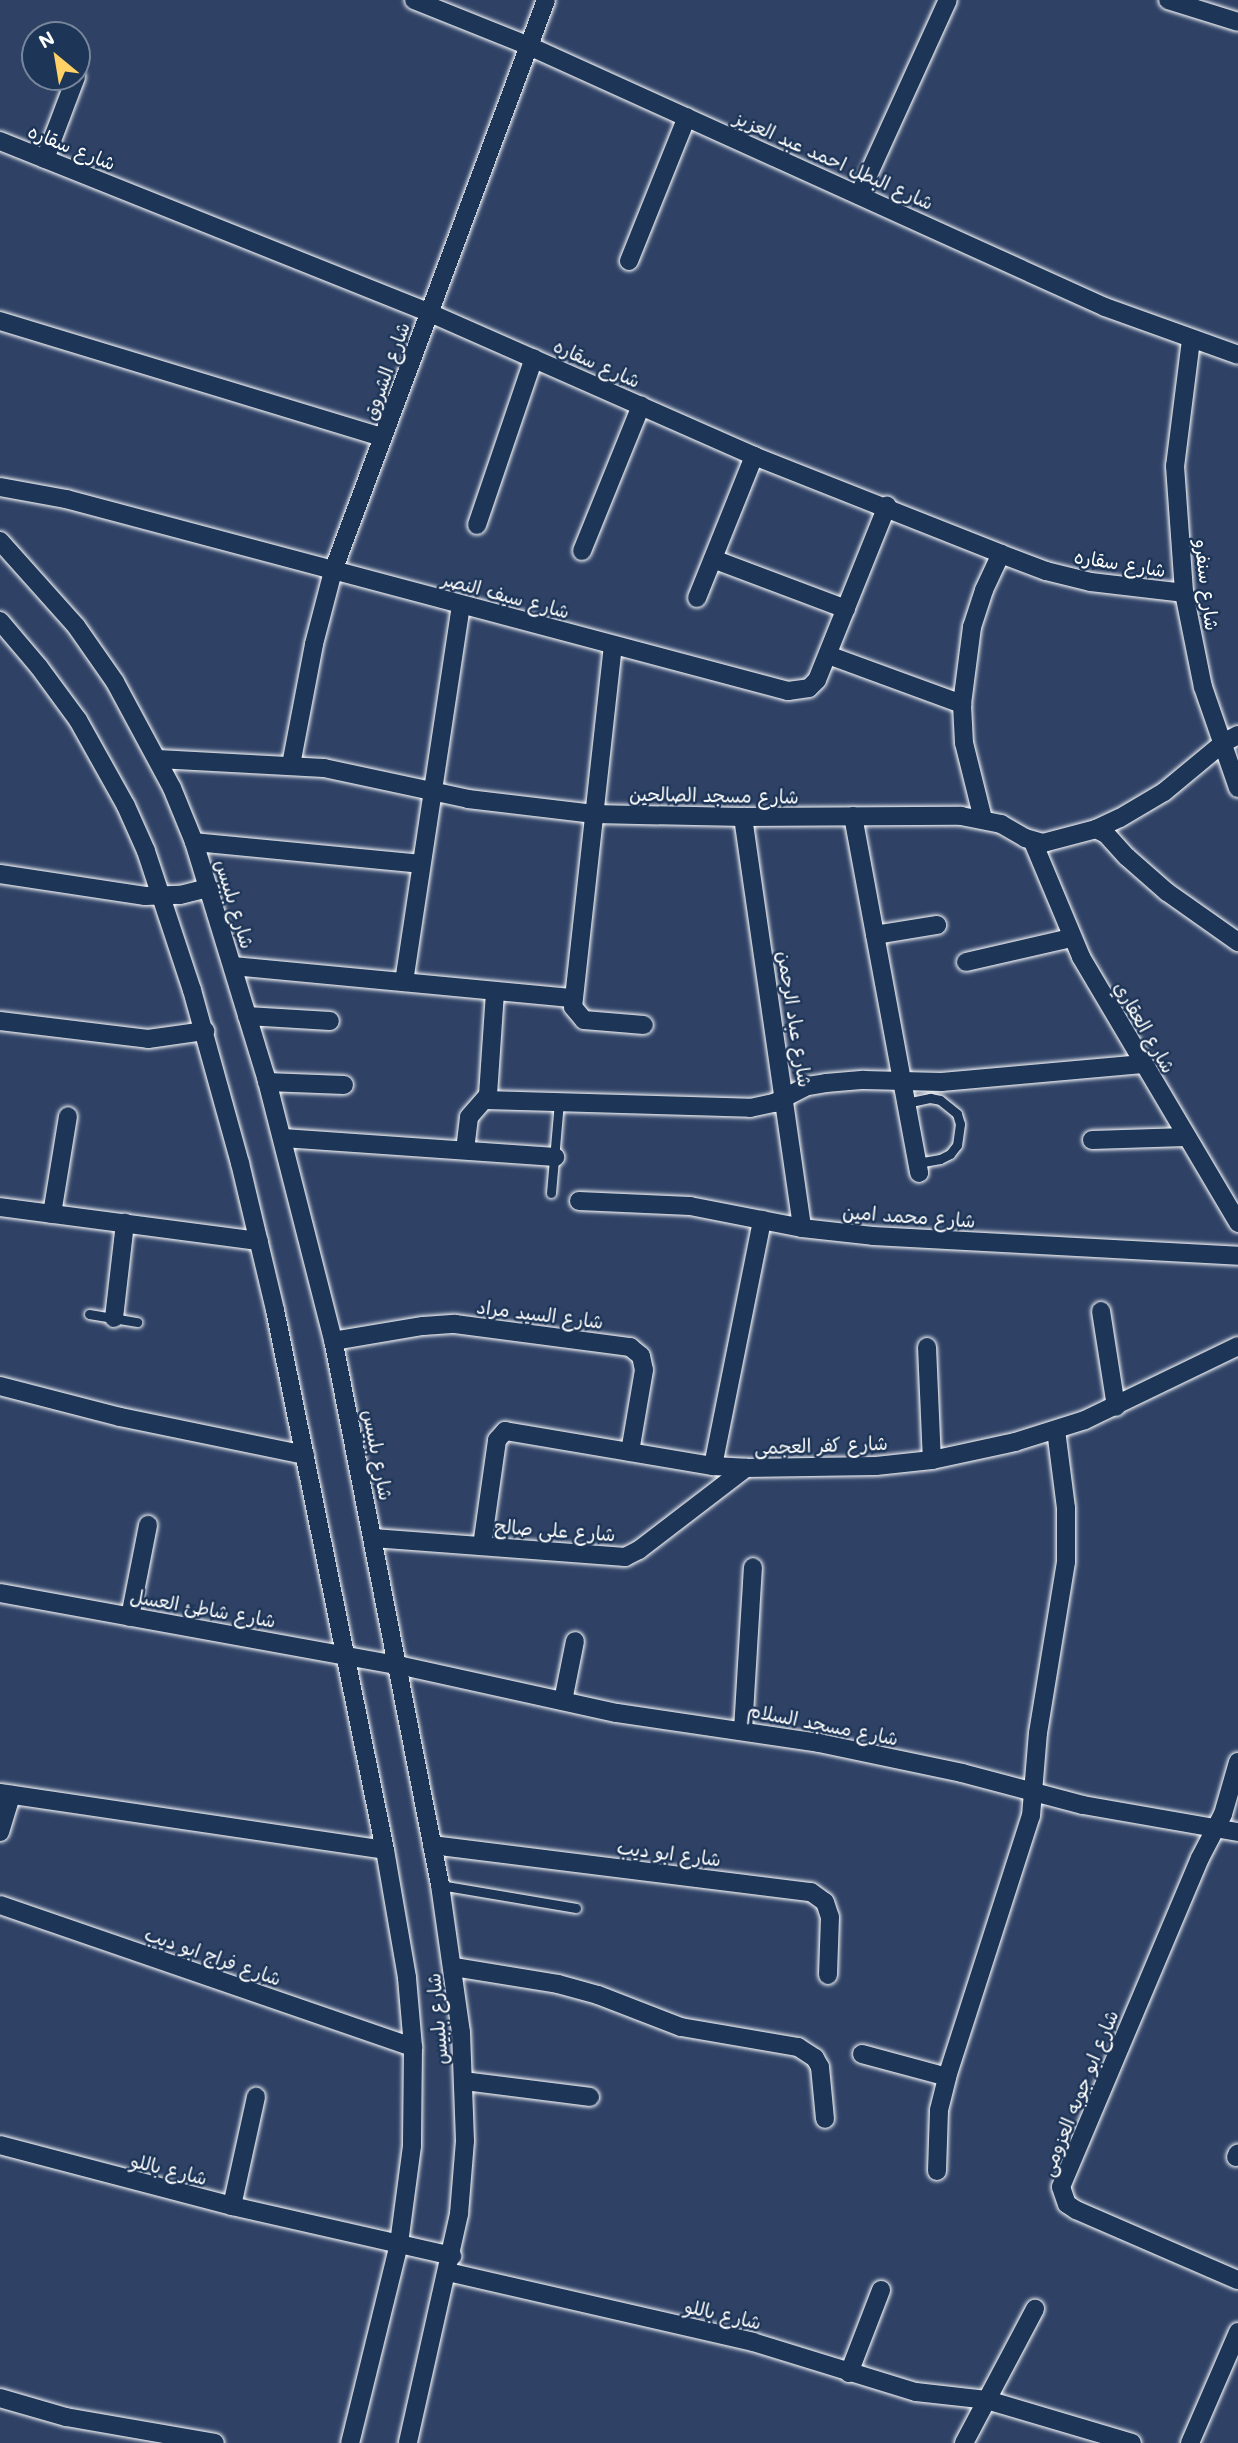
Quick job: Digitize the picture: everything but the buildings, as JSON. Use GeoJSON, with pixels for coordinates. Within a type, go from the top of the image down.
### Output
{"type":"FeatureCollection","features":[{"type":"Feature","properties":{"kind":"street","name":"شارع البطل احمد عبد العزيز"},"geometry":{"type":"LineString","coordinates":[[414,0],[529,47],[687,117],[1105,307],[1238,355]]}},
{"type":"Feature","properties":{"kind":"street","name":"شارع الشروق"},"geometry":{"type":"LineString","coordinates":[[291,765],[314,644],[333,570],[546,0]]}},
{"type":"Feature","properties":{"kind":"street"},"geometry":{"type":"LineString","coordinates":[[859,195],[948,0]]}},
{"type":"Feature","properties":{"kind":"street"},"geometry":{"type":"LineString","coordinates":[[1168,0],[1238,22]]}},
{"type":"Feature","properties":{"kind":"street"},"geometry":{"type":"LineString","coordinates":[[45,159],[71,91]]}},
{"type":"Feature","properties":{"kind":"street"},"geometry":{"type":"LineString","coordinates":[[629,261],[687,117]]}},
{"type":"Feature","properties":{"kind":"street","name":"شارع سقاره"},"geometry":{"type":"LineString","coordinates":[[0,141],[430,313],[754,456],[887,506],[1001,554],[1046,571],[1091,582],[1184,593]]}},
{"type":"Feature","properties":{"kind":"street"},"geometry":{"type":"LineString","coordinates":[[0,321],[383,437]]}},
{"type":"Feature","properties":{"kind":"street","name":"شارع سنفرو"},"geometry":{"type":"LineString","coordinates":[[1191,340],[1175,466],[1184,593],[1196,659],[1230,739],[1238,788]]}},
{"type":"Feature","properties":{"kind":"street"},"geometry":{"type":"LineString","coordinates":[[477,525],[534,358]]}},
{"type":"Feature","properties":{"kind":"street"},"geometry":{"type":"LineString","coordinates":[[582,551],[641,406]]}},
{"type":"Feature","properties":{"kind":"street"},"geometry":{"type":"LineString","coordinates":[[697,598],[754,456]]}},
{"type":"Feature","properties":{"kind":"street","name":"شارع سيف النصر"},"geometry":{"type":"LineString","coordinates":[[0,487],[66,499],[788,691],[799,691],[817,680],[887,506]]}},
{"type":"Feature","properties":{"kind":"street","name":"شارع بلبيس"},"geometry":{"type":"LineString","coordinates":[[0,541],[76,626],[115,682],[158,759],[194,842],[283,1138],[333,1341],[440,1885],[454,1967],[464,2081],[464,2172],[450,2264],[408,2443]]}},
{"type":"Feature","properties":{"kind":"street"},"geometry":{"type":"LineString","coordinates":[[983,819],[967,756],[962,704],[972,627],[1001,554]]}},
{"type":"Feature","properties":{"kind":"street"},"geometry":{"type":"LineString","coordinates":[[713,559],[846,609]]}},
{"type":"Feature","properties":{"kind":"street"},"geometry":{"type":"LineString","coordinates":[[404,982],[461,605]]}},
{"type":"Feature","properties":{"kind":"street","name":"شارع بلبيس"},"geometry":{"type":"LineString","coordinates":[[0,621],[39,667],[103,762],[146,851],[205,1031],[259,1241],[385,1850],[407,1978],[413,2047],[412,2146],[399,2244],[350,2443]]}},
{"type":"Feature","properties":{"kind":"street"},"geometry":{"type":"LineString","coordinates":[[613,645],[573,1007],[584,1020],[644,1026]]}},
{"type":"Feature","properties":{"kind":"street"},"geometry":{"type":"LineString","coordinates":[[828,655],[962,704]]}},
{"type":"Feature","properties":{"kind":"street"},"geometry":{"type":"LineString","coordinates":[[1034,842],[1052,841],[1096,829],[1164,792],[1230,739]]}},
{"type":"Feature","properties":{"kind":"street","name":"شارع مسجد الصالحين"},"geometry":{"type":"LineString","coordinates":[[158,759],[291,765],[356,773],[432,792],[508,805],[594,814],[983,819],[1001,824],[1034,842]]}},
{"type":"Feature","properties":{"kind":"street"},"geometry":{"type":"LineString","coordinates":[[853,816],[918,1168]]}},
{"type":"Feature","properties":{"kind":"street","name":"شارع عباد الرحمن"},"geometry":{"type":"LineString","coordinates":[[743,817],[802,1228]]}},
{"type":"Feature","properties":{"kind":"street"},"geometry":{"type":"LineString","coordinates":[[1096,829],[1107,834],[1127,857],[1167,892],[1238,942]]}},
{"type":"Feature","properties":{"kind":"street"},"geometry":{"type":"LineString","coordinates":[[194,842],[421,864]]}},
{"type":"Feature","properties":{"kind":"street","name":"شارع العقاري"},"geometry":{"type":"LineString","coordinates":[[1034,842],[1071,938],[1142,1065],[1231,1204],[1238,1223]]}},
{"type":"Feature","properties":{"kind":"street"},"geometry":{"type":"LineString","coordinates":[[0,874],[162,897],[209,888]]}},
{"type":"Feature","properties":{"kind":"street"},"geometry":{"type":"LineString","coordinates":[[875,935],[937,925]]}},
{"type":"Feature","properties":{"kind":"street"},"geometry":{"type":"LineString","coordinates":[[966,962],[1071,938]]}},
{"type":"Feature","properties":{"kind":"street"},"geometry":{"type":"LineString","coordinates":[[233,966],[573,998]]}},
{"type":"Feature","properties":{"kind":"street"},"geometry":{"type":"LineString","coordinates":[[465,1150],[469,1116],[485,1100],[495,991]]}},
{"type":"Feature","properties":{"kind":"street"},"geometry":{"type":"LineString","coordinates":[[247,1016],[330,1021]]}},
{"type":"Feature","properties":{"kind":"street"},"geometry":{"type":"LineString","coordinates":[[0,1021],[148,1039],[205,1031]]}},
{"type":"Feature","properties":{"kind":"street"},"geometry":{"type":"LineString","coordinates":[[485,1100],[750,1108],[765,1106],[817,1084],[864,1080],[942,1082],[1142,1065]]}},
{"type":"Feature","properties":{"kind":"street"},"geometry":{"type":"LineString","coordinates":[[267,1082],[344,1085]]}},
{"type":"Feature","properties":{"kind":"street"},"geometry":{"type":"LineString","coordinates":[[52,1214],[68,1116]]}},
{"type":"Feature","properties":{"kind":"street"},"geometry":{"type":"LineString","coordinates":[[1092,1140],[1186,1137]]}},
{"type":"Feature","properties":{"kind":"street"},"geometry":{"type":"LineString","coordinates":[[283,1138],[555,1157]]}},
{"type":"Feature","properties":{"kind":"street","name":"شارع محمد امين"},"geometry":{"type":"LineString","coordinates":[[579,1201],[666,1204],[802,1228],[886,1236],[1238,1256]]}},
{"type":"Feature","properties":{"kind":"street"},"geometry":{"type":"LineString","coordinates":[[0,1207],[259,1241]]}},
{"type":"Feature","properties":{"kind":"street"},"geometry":{"type":"LineString","coordinates":[[712,1466],[762,1220]]}},
{"type":"Feature","properties":{"kind":"street"},"geometry":{"type":"LineString","coordinates":[[114,1318],[125,1223]]}},
{"type":"Feature","properties":{"kind":"street"},"geometry":{"type":"LineString","coordinates":[[1101,1311],[1116,1407]]}},
{"type":"Feature","properties":{"kind":"street","name":"شارع السيد مراد"},"geometry":{"type":"LineString","coordinates":[[333,1341],[423,1326],[455,1324],[630,1347],[641,1356],[644,1370],[630,1452]]}},
{"type":"Feature","properties":{"kind":"street","name":"شارع كفر العجمى"},"geometry":{"type":"LineString","coordinates":[[482,1546],[496,1440],[501,1433],[509,1430],[712,1466],[876,1466],[932,1460],[984,1450],[1056,1430],[1116,1407],[1238,1346]]}},
{"type":"Feature","properties":{"kind":"street"},"geometry":{"type":"LineString","coordinates":[[927,1347],[932,1460]]}},
{"type":"Feature","properties":{"kind":"street"},"geometry":{"type":"LineString","coordinates":[[0,1386],[120,1417],[305,1455]]}},
{"type":"Feature","properties":{"kind":"street"},"geometry":{"type":"LineString","coordinates":[[937,2171],[939,2110],[947,2077],[1025,1838],[1034,1793],[1038,1733],[1066,1562],[1066,1508],[1056,1430]]}},
{"type":"Feature","properties":{"kind":"street","name":"شارع على صالح"},"geometry":{"type":"LineString","coordinates":[[373,1538],[625,1557],[632,1555],[746,1468]]}},
{"type":"Feature","properties":{"kind":"street"},"geometry":{"type":"LineString","coordinates":[[130,1616],[148,1525]]}},
{"type":"Feature","properties":{"kind":"street"},"geometry":{"type":"LineString","coordinates":[[743,1730],[753,1567]]}},
{"type":"Feature","properties":{"kind":"street","name":"شارع شاطئ العسل"},"geometry":{"type":"LineString","coordinates":[[0,1593],[398,1665]]}},
{"type":"Feature","properties":{"kind":"street"},"geometry":{"type":"LineString","coordinates":[[563,1701],[575,1641]]}},
{"type":"Feature","properties":{"kind":"street","name":"شارع مسجد السلام"},"geometry":{"type":"LineString","coordinates":[[398,1665],[639,1717],[743,1730],[962,1773],[1107,1810],[1238,1832]]}},
{"type":"Feature","properties":{"kind":"street"},"geometry":{"type":"LineString","coordinates":[[1216,1827],[1231,1793],[1238,1762]]}},
{"type":"Feature","properties":{"kind":"street"},"geometry":{"type":"LineString","coordinates":[[0,1832],[6,1794],[385,1850]]}},
{"type":"Feature","properties":{"kind":"street","name":"شارع ابو جوبه العزومى"},"geometry":{"type":"LineString","coordinates":[[1216,1827],[1061,2187],[1067,2204],[1076,2210],[1238,2280]]}},
{"type":"Feature","properties":{"kind":"street","name":"شارع ابو ديب"},"geometry":{"type":"LineString","coordinates":[[432,1845],[811,1892],[825,1902],[829,1909],[828,1975]]}},
{"type":"Feature","properties":{"kind":"street","name":"شارع فراج ابو ديب"},"geometry":{"type":"LineString","coordinates":[[0,1905],[413,2047]]}},
{"type":"Feature","properties":{"kind":"street"},"geometry":{"type":"LineString","coordinates":[[454,1967],[568,1986],[681,2026],[798,2048],[815,2058],[820,2067],[825,2119]]}},
{"type":"Feature","properties":{"kind":"street"},"geometry":{"type":"LineString","coordinates":[[862,2054],[947,2077]]}},
{"type":"Feature","properties":{"kind":"street"},"geometry":{"type":"LineString","coordinates":[[464,2081],[590,2097]]}},
{"type":"Feature","properties":{"kind":"street"},"geometry":{"type":"LineString","coordinates":[[232,2206],[256,2098]]}},
{"type":"Feature","properties":{"kind":"street","name":"شارع باللو"},"geometry":{"type":"LineString","coordinates":[[0,2145],[232,2206],[399,2244],[450,2264],[752,2342],[916,2392],[987,2400],[1132,2443]]}},
{"type":"Feature","properties":{"kind":"street"},"geometry":{"type":"LineString","coordinates":[[849,2373],[881,2290]]}},
{"type":"Feature","properties":{"kind":"street"},"geometry":{"type":"LineString","coordinates":[[964,2443],[1035,2309]]}},
{"type":"Feature","properties":{"kind":"street"},"geometry":{"type":"LineString","coordinates":[[1190,2443],[1238,2333]]}},
{"type":"Feature","properties":{"kind":"street"},"geometry":{"type":"LineString","coordinates":[[0,2398],[66,2417],[215,2443]]}},
{"type":"Feature","properties":{"kind":"lane"},"geometry":{"type":"LineString","coordinates":[[906,1102],[930,1098],[940,1100],[957,1114],[960,1124],[957,1145],[950,1154],[918,1168]]}},
{"type":"Feature","properties":{"kind":"lane"},"geometry":{"type":"LineString","coordinates":[[551,1193],[559,1102]]}},
{"type":"Feature","properties":{"kind":"lane"},"geometry":{"type":"LineString","coordinates":[[89,1314],[137,1322]]}},
{"type":"Feature","properties":{"kind":"lane"},"geometry":{"type":"LineString","coordinates":[[440,1885],[576,1908]]}}]}
